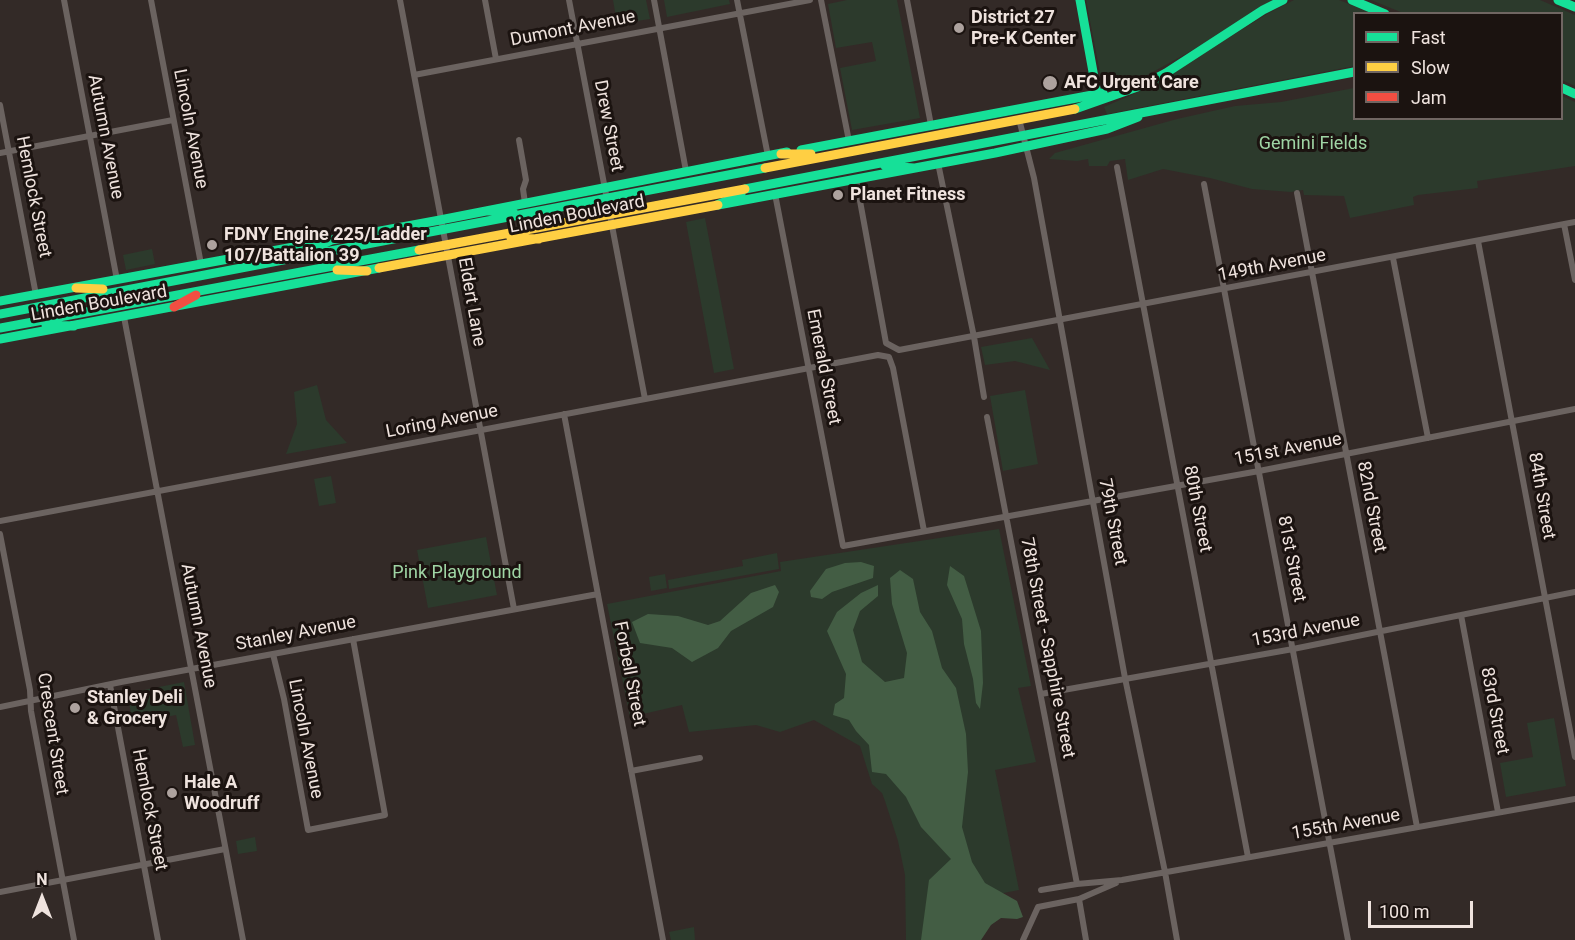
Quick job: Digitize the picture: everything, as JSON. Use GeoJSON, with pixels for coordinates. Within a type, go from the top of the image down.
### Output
{"type":"FeatureCollection","features":[{"type":"Feature","properties":{"kind":"main road"},"geometry":{"type":"LineString","coordinates":[[1080,0],[1098,98]]}},
{"type":"Feature","properties":{"kind":"main road","name":"Linden Boulevard"},"geometry":{"type":"LineString","coordinates":[[0,314],[1019,121],[1143,85],[1166,73],[1263,10],[1283,0]]}},
{"type":"Feature","properties":{"kind":"main road"},"geometry":{"type":"LineString","coordinates":[[1352,0],[1380,12]]}},
{"type":"Feature","properties":{"kind":"main road"},"geometry":{"type":"LineString","coordinates":[[1558,0],[1575,7]]}},
{"type":"Feature","properties":{"kind":"main road","name":"Linden Boulevard"},"geometry":{"type":"LineString","coordinates":[[0,328],[610,215],[1353,72]]}},
{"type":"Feature","properties":{"kind":"main road","name":"Linden Boulevard"},"geometry":{"type":"LineString","coordinates":[[0,302],[1016,109],[1098,98]]}},
{"type":"Feature","properties":{"kind":"main road","name":"Linden Boulevard"},"geometry":{"type":"LineString","coordinates":[[0,339],[1026,147],[1107,129],[1157,110]]}},
{"type":"Feature","properties":{"kind":"main road"},"geometry":{"type":"LineString","coordinates":[[781,154],[840,154]]}},
{"type":"Feature","properties":{"kind":"main road"},"geometry":{"type":"LineString","coordinates":[[866,165],[914,168]]}},
{"type":"Feature","properties":{"kind":"main road"},"geometry":{"type":"LineString","coordinates":[[717,205],[768,184]]}},
{"type":"Feature","properties":{"kind":"main road"},"geometry":{"type":"LineString","coordinates":[[486,211],[535,212]]}},
{"type":"Feature","properties":{"kind":"main road"},"geometry":{"type":"LineString","coordinates":[[489,237],[539,239]]}},
{"type":"Feature","properties":{"kind":"main road"},"geometry":{"type":"LineString","coordinates":[[288,260],[332,240]]}},
{"type":"Feature","properties":{"kind":"main road"},"geometry":{"type":"LineString","coordinates":[[315,269],[367,271]]}},
{"type":"Feature","properties":{"kind":"main road"},"geometry":{"type":"LineString","coordinates":[[76,288],[125,290]]}},
{"type":"Feature","properties":{"kind":"main road"},"geometry":{"type":"LineString","coordinates":[[174,307],[206,290]]}},
{"type":"Feature","properties":{"kind":"main road"},"geometry":{"type":"LineString","coordinates":[[18,325],[74,326]]}},
{"type":"Feature","properties":{"kind":"street","name":"Autumn Avenue"},"geometry":{"type":"LineString","coordinates":[[64,0],[117,280]]}},
{"type":"Feature","properties":{"kind":"street","name":"Lincoln Avenue"},"geometry":{"type":"LineString","coordinates":[[151,0],[201,264]]}},
{"type":"Feature","properties":{"kind":"street","name":"Eldert Lane"},"geometry":{"type":"LineString","coordinates":[[400,0],[514,609]]}},
{"type":"Feature","properties":{"kind":"street"},"geometry":{"type":"LineString","coordinates":[[485,0],[496,59]]}},
{"type":"Feature","properties":{"kind":"street","name":"Drew Street"},"geometry":{"type":"LineString","coordinates":[[569,0],[645,399]]}},
{"type":"Feature","properties":{"kind":"street"},"geometry":{"type":"LineString","coordinates":[[654,0],[686,171]]}},
{"type":"Feature","properties":{"kind":"street"},"geometry":{"type":"LineString","coordinates":[[737,0],[768,156]]}},
{"type":"Feature","properties":{"kind":"street","name":"Dumont Avenue"},"geometry":{"type":"LineString","coordinates":[[414,75],[810,0]]}},
{"type":"Feature","properties":{"kind":"street"},"geometry":{"type":"LineString","coordinates":[[821,0],[849,141]]}},
{"type":"Feature","properties":{"kind":"street"},"geometry":{"type":"LineString","coordinates":[[907,0],[931,125]]}},
{"type":"Feature","properties":{"kind":"street","name":"Hemlock Street"},"geometry":{"type":"LineString","coordinates":[[0,105],[36,295]]}},
{"type":"Feature","properties":{"kind":"street","name":"79th Street"},"geometry":{"type":"LineString","coordinates":[[1016,109],[1042,222],[1125,678],[1165,872],[1176,940]]}},
{"type":"Feature","properties":{"kind":"street"},"geometry":{"type":"LineString","coordinates":[[0,153],[173,120]]}},
{"type":"Feature","properties":{"kind":"street"},"geometry":{"type":"LineString","coordinates":[[519,140],[526,180],[523,189],[525,203]]}},
{"type":"Feature","properties":{"kind":"street"},"geometry":{"type":"LineString","coordinates":[[938,163],[984,397]]}},
{"type":"Feature","properties":{"kind":"street","name":"80th Street"},"geometry":{"type":"LineString","coordinates":[[1117,167],[1248,857]]}},
{"type":"Feature","properties":{"kind":"street"},"geometry":{"type":"LineString","coordinates":[[856,179],[886,343],[899,350],[974,337]]}},
{"type":"Feature","properties":{"kind":"street","name":"81st Street"},"geometry":{"type":"LineString","coordinates":[[1204,184],[1348,940]]}},
{"type":"Feature","properties":{"kind":"street","name":"82nd Street"},"geometry":{"type":"LineString","coordinates":[[1297,193],[1417,827]]}},
{"type":"Feature","properties":{"kind":"street","name":"Emerald Street"},"geometry":{"type":"LineString","coordinates":[[775,194],[843,546],[924,531]]}},
{"type":"Feature","properties":{"kind":"street","name":"149th Avenue"},"geometry":{"type":"LineString","coordinates":[[974,337],[1575,222]]}},
{"type":"Feature","properties":{"kind":"street"},"geometry":{"type":"LineString","coordinates":[[1564,224],[1575,280]]}},
{"type":"Feature","properties":{"kind":"street","name":"84th Street"},"geometry":{"type":"LineString","coordinates":[[1478,241],[1575,757]]}},
{"type":"Feature","properties":{"kind":"street"},"geometry":{"type":"LineString","coordinates":[[1393,258],[1428,438]]}},
{"type":"Feature","properties":{"kind":"street","name":"Autumn Avenue"},"geometry":{"type":"LineString","coordinates":[[124,317],[243,940]]}},
{"type":"Feature","properties":{"kind":"street","name":"Loring Avenue"},"geometry":{"type":"LineString","coordinates":[[0,521],[878,355],[889,357],[893,368],[924,531]]}},
{"type":"Feature","properties":{"kind":"street","name":"151st Avenue"},"geometry":{"type":"LineString","coordinates":[[1006,515],[1259,471],[1575,409]]}},
{"type":"Feature","properties":{"kind":"street","name":"Forbell Street"},"geometry":{"type":"LineString","coordinates":[[564,414],[663,940]]}},
{"type":"Feature","properties":{"kind":"street","name":"78th Street - Sapphire Street"},"geometry":{"type":"LineString","coordinates":[[987,417],[1077,884]]}},
{"type":"Feature","properties":{"kind":"street"},"geometry":{"type":"LineString","coordinates":[[924,531],[1006,515]]}},
{"type":"Feature","properties":{"kind":"street","name":"Crescent Street"},"geometry":{"type":"LineString","coordinates":[[0,534],[74,940]]}},
{"type":"Feature","properties":{"kind":"street","name":"153rd Avenue"},"geometry":{"type":"LineString","coordinates":[[1041,694],[1293,649],[1575,592]]}},
{"type":"Feature","properties":{"kind":"street","name":"Stanley Avenue"},"geometry":{"type":"LineString","coordinates":[[0,707],[191,669],[598,594]]}},
{"type":"Feature","properties":{"kind":"street","name":"83rd Street"},"geometry":{"type":"LineString","coordinates":[[1461,615],[1498,812]]}},
{"type":"Feature","properties":{"kind":"street","name":"Lincoln Avenue"},"geometry":{"type":"LineString","coordinates":[[273,654],[284,699],[308,830],[385,815],[353,639]]}},
{"type":"Feature","properties":{"kind":"street","name":"Hemlock Street"},"geometry":{"type":"LineString","coordinates":[[110,685],[158,940]]}},
{"type":"Feature","properties":{"kind":"street"},"geometry":{"type":"LineString","coordinates":[[631,771],[700,758]]}},
{"type":"Feature","properties":{"kind":"street","name":"155th Avenue"},"geometry":{"type":"LineString","coordinates":[[1041,890],[1122,880],[1575,798]]}},
{"type":"Feature","properties":{"kind":"street"},"geometry":{"type":"LineString","coordinates":[[0,892],[225,849]]}},
{"type":"Feature","properties":{"kind":"street","name":"155th Avenue"},"geometry":{"type":"LineString","coordinates":[[1023,940],[1038,907],[1079,899],[1122,880]]}},
{"type":"Feature","properties":{"kind":"street"},"geometry":{"type":"LineString","coordinates":[[1079,899],[1086,940]]}},
{"type":"Feature","properties":{"kind":"green space"},"geometry":{"type":"Polygon","coordinates":[[[613,0],[646,0],[650,19],[617,24],[613,0]]]}},
{"type":"Feature","properties":{"kind":"green space"},"geometry":{"type":"Polygon","coordinates":[[[664,0],[729,0],[730,4],[667,17],[664,0]]]}},
{"type":"Feature","properties":{"kind":"green space"},"geometry":{"type":"Polygon","coordinates":[[[847,0],[897,0],[920,118],[852,130],[840,68],[876,61],[872,42],[836,48],[828,4],[847,0]]]}},
{"type":"Feature","properties":{"kind":"green space"},"geometry":{"type":"Polygon","coordinates":[[[1086,0],[1272,0],[1202,45],[1140,79],[1108,84],[1102,83],[1086,0]]]}},
{"type":"Feature","properties":{"kind":"green space"},"geometry":{"type":"Polygon","coordinates":[[[1294,0],[1339,0],[1369,12],[1353,12],[1353,66],[1107,114],[1104,107],[1145,89],[1267,14],[1294,0]]]}},
{"type":"Feature","properties":{"kind":"green space"},"geometry":{"type":"Polygon","coordinates":[[[1371,0],[1540,0],[1575,15],[1575,86],[1563,80],[1563,12],[1401,12],[1371,0]]]}},
{"type":"Feature","properties":{"kind":"green space","name":"Gemini Fields"},"geometry":{"type":"Polygon","coordinates":[[[1353,88],[1353,120],[1563,120],[1563,96],[1575,102],[1575,166],[1477,181],[1478,188],[1418,195],[1413,197],[1414,205],[1350,218],[1344,196],[1304,195],[1303,190],[1291,192],[1252,189],[1163,169],[1128,180],[1125,159],[1110,161],[1107,166],[1089,166],[1088,159],[1077,161],[1049,159],[1055,153],[1177,119],[1235,106],[1281,102],[1353,88]]]}},
{"type":"Feature","properties":{"kind":"green space"},"geometry":{"type":"Polygon","coordinates":[[[705,218],[734,369],[714,373],[686,222],[705,218]]]}},
{"type":"Feature","properties":{"kind":"green space"},"geometry":{"type":"Polygon","coordinates":[[[152,249],[155,264],[126,270],[123,255],[152,249]]]}},
{"type":"Feature","properties":{"kind":"green space"},"geometry":{"type":"Polygon","coordinates":[[[1032,338],[1050,370],[1015,361],[985,365],[981,347],[1032,338]]]}},
{"type":"Feature","properties":{"kind":"green space"},"geometry":{"type":"Polygon","coordinates":[[[317,385],[326,420],[347,443],[286,454],[297,424],[294,392],[317,385]]]}},
{"type":"Feature","properties":{"kind":"green space"},"geometry":{"type":"Polygon","coordinates":[[[1025,390],[1038,464],[1003,471],[990,396],[1025,390]]]}},
{"type":"Feature","properties":{"kind":"green space"},"geometry":{"type":"Polygon","coordinates":[[[331,476],[336,503],[319,506],[314,479],[331,476]]]}},
{"type":"Feature","properties":{"kind":"green space"},"geometry":{"type":"Polygon","coordinates":[[[999,529],[1031,686],[1018,688],[1036,762],[995,770],[1019,890],[926,908],[923,934],[977,940],[906,940],[905,875],[898,841],[882,793],[872,784],[860,746],[814,720],[780,732],[756,725],[689,732],[682,705],[630,717],[607,604],[781,571],[780,562],[999,529]]]}},
{"type":"Feature","properties":{"kind":"green space","name":"Pink Playground"},"geometry":{"type":"Polygon","coordinates":[[[486,537],[497,595],[428,608],[417,550],[486,537]]]}},
{"type":"Feature","properties":{"kind":"green space"},"geometry":{"type":"Polygon","coordinates":[[[777,553],[779,569],[669,589],[668,580],[743,566],[742,560],[777,553]]]}},
{"type":"Feature","properties":{"kind":"green space"},"geometry":{"type":"Polygon","coordinates":[[[861,562],[874,566],[873,578],[832,592],[822,599],[811,597],[810,591],[826,569],[845,563],[861,562]]]}},
{"type":"Feature","properties":{"kind":"green space"},"geometry":{"type":"Polygon","coordinates":[[[950,566],[964,576],[981,631],[983,683],[980,709],[976,703],[973,679],[964,644],[962,619],[947,585],[950,566]]]}},
{"type":"Feature","properties":{"kind":"green space"},"geometry":{"type":"Polygon","coordinates":[[[900,570],[913,579],[920,612],[932,631],[942,668],[956,688],[966,734],[968,772],[962,827],[972,862],[985,883],[1017,901],[1023,917],[1001,918],[991,925],[981,940],[921,940],[929,880],[951,859],[921,827],[906,797],[886,774],[872,772],[869,745],[849,720],[833,715],[835,704],[844,698],[846,674],[827,631],[837,612],[861,593],[878,585],[878,596],[860,611],[853,630],[862,662],[885,682],[904,678],[907,653],[892,604],[890,578],[900,570]]]}},
{"type":"Feature","properties":{"kind":"green space"},"geometry":{"type":"Polygon","coordinates":[[[665,574],[667,588],[651,591],[649,577],[665,574]]]}},
{"type":"Feature","properties":{"kind":"green space"},"geometry":{"type":"Polygon","coordinates":[[[775,585],[779,592],[773,607],[731,631],[718,648],[692,662],[672,648],[640,643],[632,622],[648,614],[678,616],[708,625],[720,621],[751,593],[775,585]]]}},
{"type":"Feature","properties":{"kind":"green space"},"geometry":{"type":"Polygon","coordinates":[[[184,682],[195,745],[183,747],[176,715],[128,724],[126,715],[131,714],[129,693],[184,682]]]}},
{"type":"Feature","properties":{"kind":"green space"},"geometry":{"type":"Polygon","coordinates":[[[1554,718],[1566,786],[1506,797],[1500,763],[1533,757],[1527,723],[1554,718]]]}},
{"type":"Feature","properties":{"kind":"green space"},"geometry":{"type":"Polygon","coordinates":[[[255,837],[257,851],[238,854],[236,841],[255,837]]]}},
{"type":"Feature","properties":{"kind":"green space"},"geometry":{"type":"Polygon","coordinates":[[[694,927],[695,940],[671,940],[669,932],[694,927]]]}},
{"type":"Feature","properties":{"kind":"traffic: fast"},"geometry":{"type":"LineString","coordinates":[[1080,0],[1097,94]]}},
{"type":"Feature","properties":{"kind":"traffic: fast"},"geometry":{"type":"LineString","coordinates":[[1075,109],[1143,85],[1166,73],[1263,10],[1283,0]]}},
{"type":"Feature","properties":{"kind":"traffic: fast"},"geometry":{"type":"LineString","coordinates":[[1352,0],[1380,12]]}},
{"type":"Feature","properties":{"kind":"traffic: fast"},"geometry":{"type":"LineString","coordinates":[[1558,0],[1575,7]]}},
{"type":"Feature","properties":{"kind":"traffic: fast"},"geometry":{"type":"LineString","coordinates":[[745,189],[1353,72]]}},
{"type":"Feature","properties":{"kind":"traffic: fast"},"geometry":{"type":"LineString","coordinates":[[1563,88],[1575,94]]}},
{"type":"Feature","properties":{"kind":"traffic: fast"},"geometry":{"type":"LineString","coordinates":[[801,150],[1103,93]]}},
{"type":"Feature","properties":{"kind":"traffic: fast"},"geometry":{"type":"LineString","coordinates":[[718,205],[995,153],[1107,129],[1138,117]]}},
{"type":"Feature","properties":{"kind":"traffic: fast"},"geometry":{"type":"LineString","coordinates":[[0,301],[440,220],[787,152]]}},
{"type":"Feature","properties":{"kind":"traffic: fast"},"geometry":{"type":"LineString","coordinates":[[885,166],[914,168]]}},
{"type":"Feature","properties":{"kind":"traffic: fast"},"geometry":{"type":"LineString","coordinates":[[0,314],[765,168]]}},
{"type":"Feature","properties":{"kind":"traffic: fast"},"geometry":{"type":"LineString","coordinates":[[717,205],[741,195]]}},
{"type":"Feature","properties":{"kind":"traffic: fast"},"geometry":{"type":"LineString","coordinates":[[486,211],[513,211]]}},
{"type":"Feature","properties":{"kind":"traffic: fast"},"geometry":{"type":"LineString","coordinates":[[305,252],[332,240]]}},
{"type":"Feature","properties":{"kind":"traffic: fast"},"geometry":{"type":"LineString","coordinates":[[0,328],[419,250]]}},
{"type":"Feature","properties":{"kind":"traffic: fast"},"geometry":{"type":"LineString","coordinates":[[0,339],[379,268]]}},
{"type":"Feature","properties":{"kind":"traffic: fast"},"geometry":{"type":"LineString","coordinates":[[46,325],[74,326]]}},
{"type":"Feature","properties":{"kind":"traffic: slow"},"geometry":{"type":"LineString","coordinates":[[765,168],[1075,109]]}},
{"type":"Feature","properties":{"kind":"traffic: slow"},"geometry":{"type":"LineString","coordinates":[[781,154],[811,154]]}},
{"type":"Feature","properties":{"kind":"traffic: slow"},"geometry":{"type":"LineString","coordinates":[[419,250],[745,189]]}},
{"type":"Feature","properties":{"kind":"traffic: slow"},"geometry":{"type":"LineString","coordinates":[[379,268],[718,205]]}},
{"type":"Feature","properties":{"kind":"traffic: slow"},"geometry":{"type":"LineString","coordinates":[[511,238],[539,239]]}},
{"type":"Feature","properties":{"kind":"traffic: slow"},"geometry":{"type":"LineString","coordinates":[[337,270],[367,271]]}},
{"type":"Feature","properties":{"kind":"traffic: slow"},"geometry":{"type":"LineString","coordinates":[[76,288],[103,289]]}},
{"type":"Feature","properties":{"kind":"traffic: jam"},"geometry":{"type":"LineString","coordinates":[[174,307],[196,295]]}},
{"type":"Feature","properties":{"kind":"place","name":"District 27 Pre-K Center"},"geometry":{"type":"Point","coordinates":[959,28]}},
{"type":"Feature","properties":{"kind":"place","name":"AFC Urgent Care"},"geometry":{"type":"Point","coordinates":[1050,83]}},
{"type":"Feature","properties":{"kind":"place","name":"Planet Fitness"},"geometry":{"type":"Point","coordinates":[838,195]}},
{"type":"Feature","properties":{"kind":"place","name":"FDNY Engine 225/Ladder 107/Battalion 39"},"geometry":{"type":"Point","coordinates":[212,245]}},
{"type":"Feature","properties":{"kind":"place","name":"Stanley Deli & Grocery"},"geometry":{"type":"Point","coordinates":[75,708]}},
{"type":"Feature","properties":{"kind":"place","name":"Hale A Woodruff"},"geometry":{"type":"Point","coordinates":[172,793]}}]}
